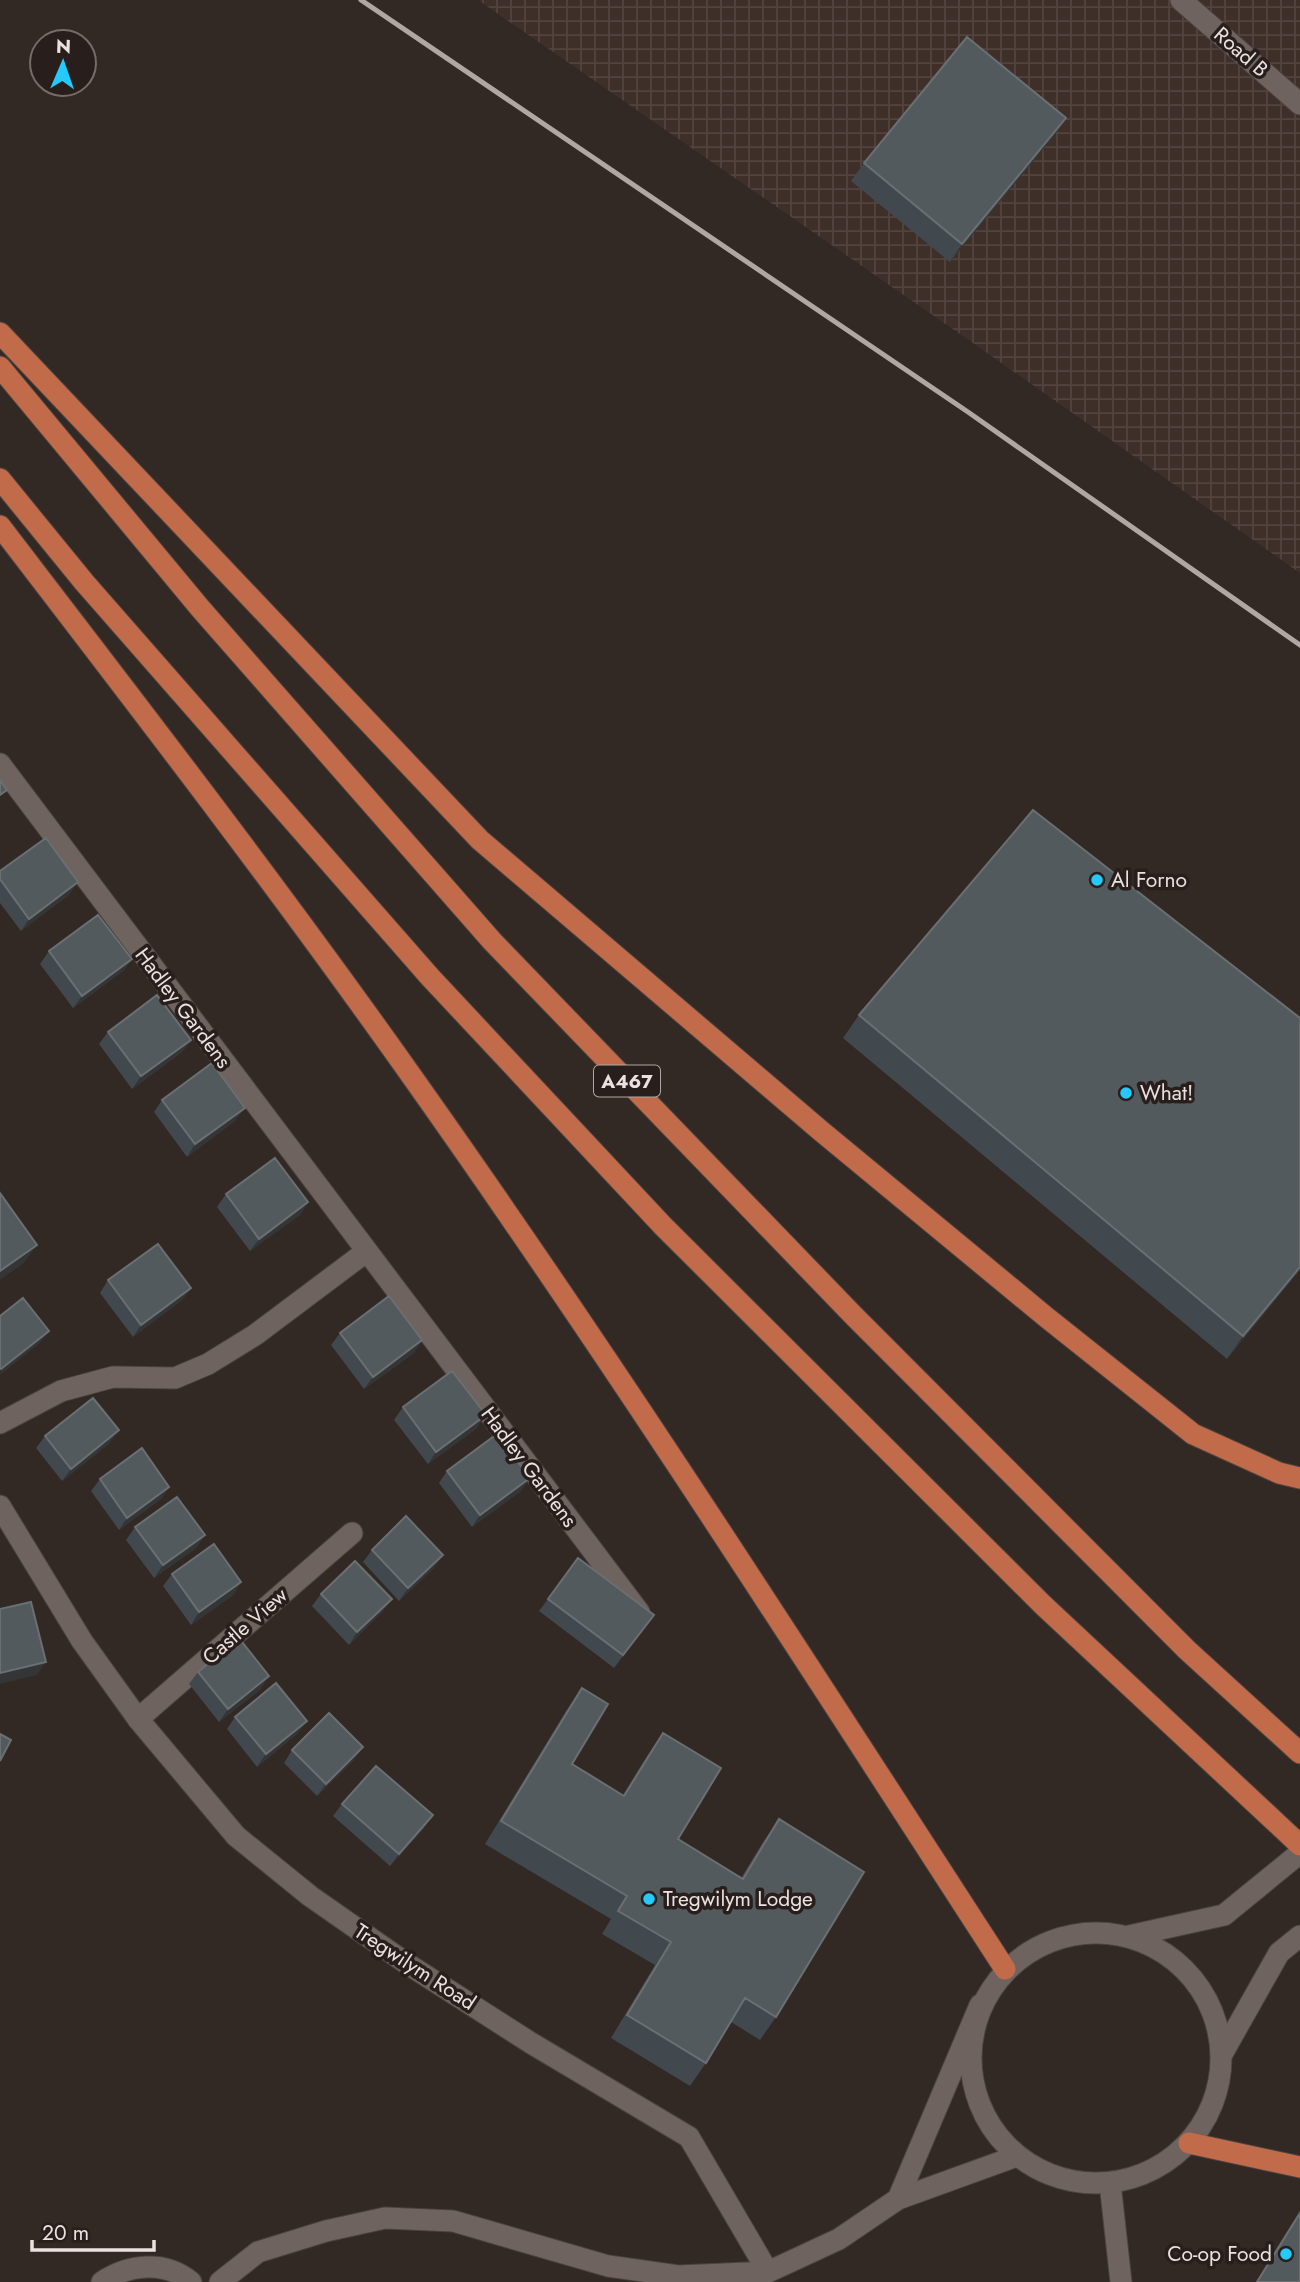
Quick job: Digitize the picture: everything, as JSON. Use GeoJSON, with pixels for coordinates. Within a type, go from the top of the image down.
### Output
{"type":"FeatureCollection","features":[{"type":"Feature","properties":{"kind":"main road"},"geometry":{"type":"LineString","coordinates":[[0,333],[480,840],[843,1148],[1046,1317],[1193,1434],[1279,1473],[1300,1478]]}},
{"type":"Feature","properties":{"kind":"main road","name":"A467"},"geometry":{"type":"LineString","coordinates":[[0,367],[200,608],[492,941],[882,1345],[1187,1650],[1300,1754]]}},
{"type":"Feature","properties":{"kind":"main road"},"geometry":{"type":"LineString","coordinates":[[0,479],[84,582],[430,977],[663,1226],[1043,1605],[1300,1845]]}},
{"type":"Feature","properties":{"kind":"main road"},"geometry":{"type":"LineString","coordinates":[[0,526],[216,809],[415,1081],[594,1341],[1005,1969]]}},
{"type":"Feature","properties":{"kind":"main road"},"geometry":{"type":"LineString","coordinates":[[1189,2143],[1300,2167]]}},
{"type":"Feature","properties":{"kind":"street","name":"Road B"},"geometry":{"type":"LineString","coordinates":[[1181,0],[1300,104]]}},
{"type":"Feature","properties":{"kind":"street","name":"Hadley Gardens"},"geometry":{"type":"LineString","coordinates":[[0,764],[641,1616]]}},
{"type":"Feature","properties":{"kind":"street"},"geometry":{"type":"LineString","coordinates":[[0,1423],[61,1391],[113,1377],[175,1378],[208,1364],[256,1335],[367,1251]]}},
{"type":"Feature","properties":{"kind":"street","name":"Tregwilym Road"},"geometry":{"type":"LineString","coordinates":[[0,1506],[82,1641],[138,1719],[236,1836],[310,1896],[407,1963],[531,2043],[689,2137],[768,2272]]}},
{"type":"Feature","properties":{"kind":"street","name":"Castle View"},"geometry":{"type":"LineString","coordinates":[[138,1719],[352,1533]]}},
{"type":"Feature","properties":{"kind":"street"},"geometry":{"type":"LineString","coordinates":[[1129,1936],[1224,1915],[1300,1853]]}},
{"type":"Feature","properties":{"kind":"street"},"geometry":{"type":"LineString","coordinates":[[898,2199],[981,2005],[1005,1969],[1048,1941],[1091,1931],[1129,1936],[1169,1954],[1201,1988],[1219,2028],[1222,2054],[1216,2098],[1189,2143],[1146,2174],[1110,2183],[1083,2183],[1040,2171],[1005,2146],[976,2099],[970,2045],[981,2005]]}},
{"type":"Feature","properties":{"kind":"street"},"geometry":{"type":"LineString","coordinates":[[1222,2054],[1279,1953],[1300,1936]]}},
{"type":"Feature","properties":{"kind":"street"},"geometry":{"type":"LineString","coordinates":[[220,2282],[258,2252],[326,2231],[385,2218],[453,2221],[608,2266],[678,2276],[768,2272],[839,2239],[898,2199],[1017,2156]]}},
{"type":"Feature","properties":{"kind":"street"},"geometry":{"type":"LineString","coordinates":[[1110,2183],[1121,2282]]}},
{"type":"Feature","properties":{"kind":"street"},"geometry":{"type":"LineString","coordinates":[[102,2282],[129,2268],[157,2266],[191,2282]]}},
{"type":"Feature","properties":{"kind":"shaded area"},"geometry":{"type":"Polygon","coordinates":[[[478,0],[1300,0],[1300,573],[970,341],[478,0]]]}},
{"type":"Feature","properties":{"kind":"building"},"geometry":{"type":"Polygon","coordinates":[[[967,37],[1066,118],[962,244],[864,163],[967,37]]]}},
{"type":"Feature","properties":{"kind":"building"},"geometry":{"type":"Polygon","coordinates":[[[0,780],[7,790],[0,795],[0,780]]]}},
{"type":"Feature","properties":{"kind":"building"},"geometry":{"type":"Polygon","coordinates":[[[1033,810],[1300,1018],[1300,1267],[1243,1336],[859,1015],[1033,810]]]}},
{"type":"Feature","properties":{"kind":"building"},"geometry":{"type":"Polygon","coordinates":[[[46,838],[78,882],[29,919],[0,879],[0,871],[46,838]]]}},
{"type":"Feature","properties":{"kind":"building"},"geometry":{"type":"Polygon","coordinates":[[[98,915],[132,959],[82,996],[49,951],[98,915]]]}},
{"type":"Feature","properties":{"kind":"building"},"geometry":{"type":"Polygon","coordinates":[[[157,995],[191,1040],[141,1076],[108,1032],[157,995]]]}},
{"type":"Feature","properties":{"kind":"building"},"geometry":{"type":"Polygon","coordinates":[[[212,1063],[245,1108],[195,1144],[162,1100],[212,1063]]]}},
{"type":"Feature","properties":{"kind":"building"},"geometry":{"type":"Polygon","coordinates":[[[275,1158],[308,1202],[259,1239],[226,1194],[275,1158]]]}},
{"type":"Feature","properties":{"kind":"building"},"geometry":{"type":"Polygon","coordinates":[[[0,1193],[37,1245],[0,1271],[0,1193]]]}},
{"type":"Feature","properties":{"kind":"building"},"geometry":{"type":"Polygon","coordinates":[[[158,1244],[191,1288],[141,1325],[108,1280],[158,1244]]]}},
{"type":"Feature","properties":{"kind":"building"},"geometry":{"type":"Polygon","coordinates":[[[389,1296],[422,1340],[373,1377],[340,1333],[389,1296]]]}},
{"type":"Feature","properties":{"kind":"building"},"geometry":{"type":"Polygon","coordinates":[[[23,1298],[49,1331],[1,1369],[0,1316],[23,1298]]]}},
{"type":"Feature","properties":{"kind":"building"},"geometry":{"type":"Polygon","coordinates":[[[452,1371],[486,1415],[436,1452],[403,1407],[452,1371]]]}},
{"type":"Feature","properties":{"kind":"building"},"geometry":{"type":"Polygon","coordinates":[[[93,1398],[119,1430],[71,1469],[45,1436],[93,1398]]]}},
{"type":"Feature","properties":{"kind":"building"},"geometry":{"type":"Polygon","coordinates":[[[497,1434],[530,1478],[480,1515],[447,1471],[497,1434]]]}},
{"type":"Feature","properties":{"kind":"building"},"geometry":{"type":"Polygon","coordinates":[[[142,1448],[169,1487],[127,1518],[100,1479],[142,1448]]]}},
{"type":"Feature","properties":{"kind":"building"},"geometry":{"type":"Polygon","coordinates":[[[177,1497],[205,1535],[163,1565],[135,1527],[177,1497]]]}},
{"type":"Feature","properties":{"kind":"building"},"geometry":{"type":"Polygon","coordinates":[[[406,1516],[443,1555],[408,1588],[372,1550],[406,1516]]]}},
{"type":"Feature","properties":{"kind":"building"},"geometry":{"type":"Polygon","coordinates":[[[214,1544],[241,1582],[199,1612],[172,1574],[214,1544]]]}},
{"type":"Feature","properties":{"kind":"building"},"geometry":{"type":"Polygon","coordinates":[[[578,1558],[654,1615],[623,1655],[548,1599],[578,1558]]]}},
{"type":"Feature","properties":{"kind":"building"},"geometry":{"type":"Polygon","coordinates":[[[355,1561],[392,1599],[357,1632],[321,1594],[355,1561]]]}},
{"type":"Feature","properties":{"kind":"building"},"geometry":{"type":"Polygon","coordinates":[[[31,1602],[46,1662],[0,1673],[0,1609],[31,1602]]]}},
{"type":"Feature","properties":{"kind":"building"},"geometry":{"type":"Polygon","coordinates":[[[239,1638],[269,1676],[228,1709],[198,1672],[239,1638]]]}},
{"type":"Feature","properties":{"kind":"building"},"geometry":{"type":"Polygon","coordinates":[[[276,1683],[307,1721],[266,1754],[235,1717],[276,1683]]]}},
{"type":"Feature","properties":{"kind":"building","name":"Tregwilym Lodge"},"geometry":{"type":"Polygon","coordinates":[[[582,1688],[608,1704],[572,1764],[624,1796],[663,1733],[721,1768],[678,1839],[743,1879],[779,1819],[864,1872],[776,2017],[745,1998],[706,2063],[627,2015],[671,1942],[618,1911],[627,1896],[501,1821],[582,1688]]]}},
{"type":"Feature","properties":{"kind":"building"},"geometry":{"type":"Polygon","coordinates":[[[329,1713],[363,1747],[326,1784],[292,1750],[329,1713]]]}},
{"type":"Feature","properties":{"kind":"building"},"geometry":{"type":"Polygon","coordinates":[[[0,1734],[11,1740],[0,1761],[0,1734]]]}},
{"type":"Feature","properties":{"kind":"building"},"geometry":{"type":"Polygon","coordinates":[[[376,1766],[433,1815],[399,1854],[342,1804],[376,1766]]]}},
{"type":"Feature","properties":{"kind":"building","name":"Co-op Food"},"geometry":{"type":"Polygon","coordinates":[[[1300,2213],[1300,2282],[1257,2282],[1300,2213]]]}},
{"type":"Feature","properties":{"kind":"railway"},"geometry":{"type":"LineString","coordinates":[[361,0],[968,412],[1300,645]]}},
{"type":"Feature","properties":{"kind":"place","name":"Al Forno"},"geometry":{"type":"Point","coordinates":[1097,880]}},
{"type":"Feature","properties":{"kind":"place","name":"What!"},"geometry":{"type":"Point","coordinates":[1126,1093]}},
{"type":"Feature","properties":{"kind":"place","name":"Tregwilym Lodge"},"geometry":{"type":"Point","coordinates":[649,1899]}},
{"type":"Feature","properties":{"kind":"place","name":"Co-op Food"},"geometry":{"type":"Point","coordinates":[1286,2254]}}]}
